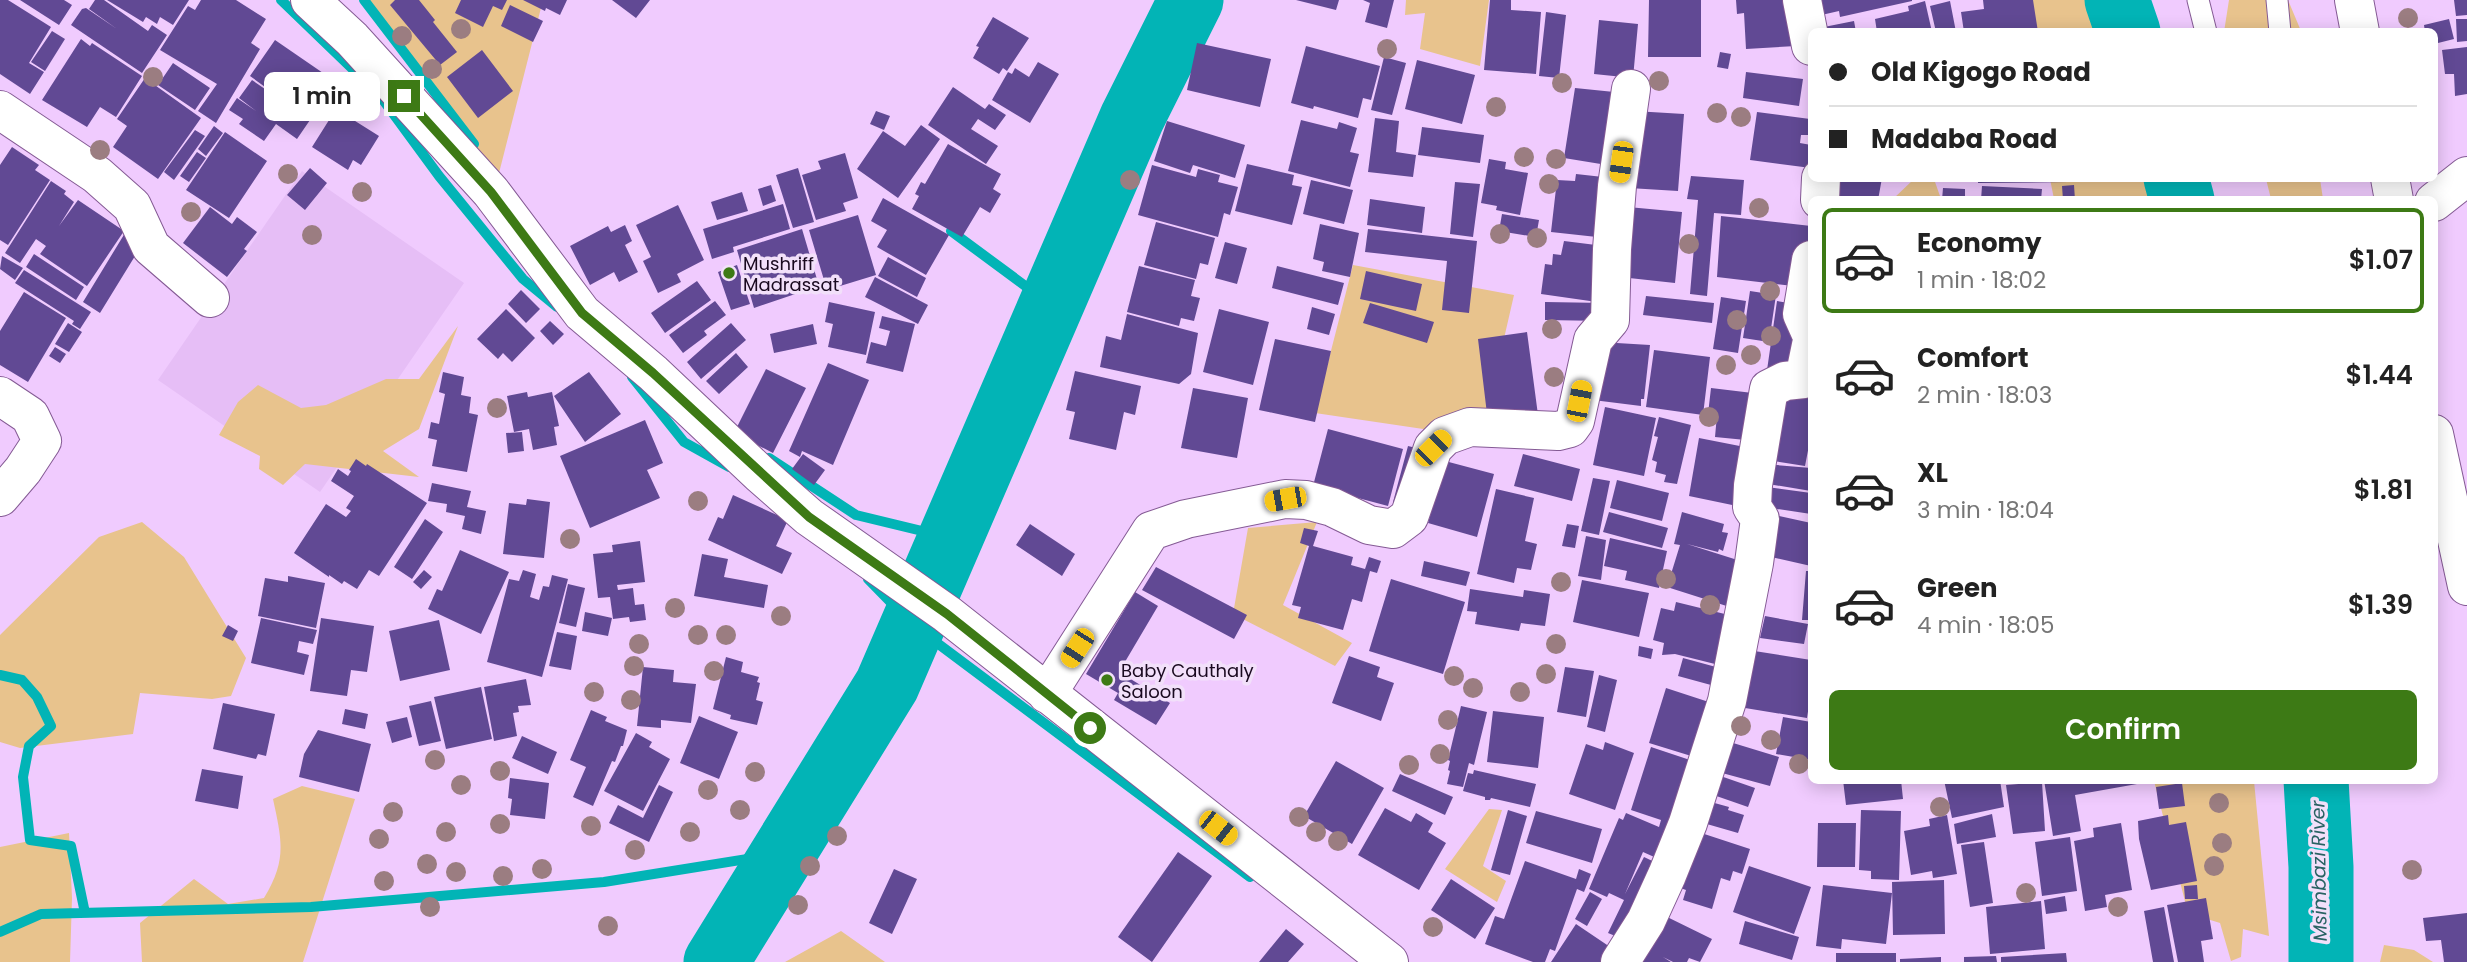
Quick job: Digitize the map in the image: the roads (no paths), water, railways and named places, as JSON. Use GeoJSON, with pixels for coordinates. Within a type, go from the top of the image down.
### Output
{"type":"FeatureCollection","features":[{"type":"Feature","properties":{"kind":"street"},"geometry":{"type":"LineString","coordinates":[[310,0],[352,39],[491,192],[582,313],[653,373],[809,517],[947,614],[1389,962]]}},
{"type":"Feature","properties":{"kind":"street"},"geometry":{"type":"LineString","coordinates":[[1802,0],[1808,31]]}},
{"type":"Feature","properties":{"kind":"street"},"geometry":{"type":"LineString","coordinates":[[2354,0],[2359,28]]}},
{"type":"Feature","properties":{"kind":"street"},"geometry":{"type":"LineString","coordinates":[[1047,694],[1151,531],[1186,519],[1285,499],[1306,500],[1332,507],[1369,525],[1393,529],[1409,517],[1433,448],[1446,436],[1470,427],[1558,431],[1570,428],[1576,421],[1592,340],[1610,320],[1616,199],[1631,89]]}},
{"type":"Feature","properties":{"kind":"street"},"geometry":{"type":"LineString","coordinates":[[0,110],[97,175],[132,206],[151,247],[210,298]]}},
{"type":"Feature","properties":{"kind":"street"},"geometry":{"type":"LineString","coordinates":[[2438,199],[2467,176]]}},
{"type":"Feature","properties":{"kind":"street"},"geometry":{"type":"LineString","coordinates":[[1808,278],[1802,314],[1808,327]]}},
{"type":"Feature","properties":{"kind":"street"},"geometry":{"type":"LineString","coordinates":[[1620,962],[1646,921],[1667,875],[1688,823],[1727,701],[1757,544],[1760,519],[1752,507],[1753,485],[1769,389],[1785,382],[1804,379],[1808,360]]}},
{"type":"Feature","properties":{"kind":"street"},"geometry":{"type":"LineString","coordinates":[[0,397],[30,416],[42,441],[23,470],[0,497]]}},
{"type":"Feature","properties":{"kind":"street"},"geometry":{"type":"LineString","coordinates":[[2438,452],[2467,586]]}},
{"type":"Feature","properties":{"kind":"lane"},"geometry":{"type":"LineString","coordinates":[[2198,0],[2205,28]]}},
{"type":"Feature","properties":{"kind":"lane"},"geometry":{"type":"LineString","coordinates":[[2277,0],[2280,28]]}},
{"type":"Feature","properties":{"kind":"waterway"},"geometry":{"type":"LineString","coordinates":[[281,0],[365,81]]}},
{"type":"Feature","properties":{"kind":"waterway"},"geometry":{"type":"LineString","coordinates":[[364,0],[474,144]]}},
{"type":"Feature","properties":{"kind":"waterway"},"geometry":{"type":"LineString","coordinates":[[716,962],[887,685],[1132,118],[1191,0]]}},
{"type":"Feature","properties":{"kind":"waterway","name":"Msimbazi River"},"geometry":{"type":"LineString","coordinates":[[2117,0],[2127,28]]}},
{"type":"Feature","properties":{"kind":"waterway"},"geometry":{"type":"LineString","coordinates":[[381,97],[439,176],[523,279],[557,307]]}},
{"type":"Feature","properties":{"kind":"waterway","name":"Msimbazi River"},"geometry":{"type":"LineString","coordinates":[[2177,182],[2181,196]]}},
{"type":"Feature","properties":{"kind":"waterway"},"geometry":{"type":"LineString","coordinates":[[951,231],[1051,305]]}},
{"type":"Feature","properties":{"kind":"waterway"},"geometry":{"type":"LineString","coordinates":[[632,377],[684,442],[729,467]]}},
{"type":"Feature","properties":{"kind":"waterway"},"geometry":{"type":"LineString","coordinates":[[769,458],[856,515],[951,538]]}},
{"type":"Feature","properties":{"kind":"waterway"},"geometry":{"type":"LineString","coordinates":[[868,579],[913,625],[1250,877]]}},
{"type":"Feature","properties":{"kind":"waterway"},"geometry":{"type":"LineString","coordinates":[[0,675],[22,680],[37,697],[51,726],[29,746],[23,777],[30,840],[71,846],[85,913]]}},
{"type":"Feature","properties":{"kind":"waterway","name":"Msimbazi River"},"geometry":{"type":"LineString","coordinates":[[2316,784],[2321,867],[2321,962]]}},
{"type":"Feature","properties":{"kind":"waterway"},"geometry":{"type":"LineString","coordinates":[[0,932],[41,914],[311,907],[604,882],[784,853]]}},
{"type":"Feature","properties":{"kind":"place","name":"Mushriff Madrassat"},"geometry":{"type":"Point","coordinates":[729,273]}},
{"type":"Feature","properties":{"kind":"place","name":"Baby Cauthaly Saloon"},"geometry":{"type":"Point","coordinates":[1107,680]}}]}
